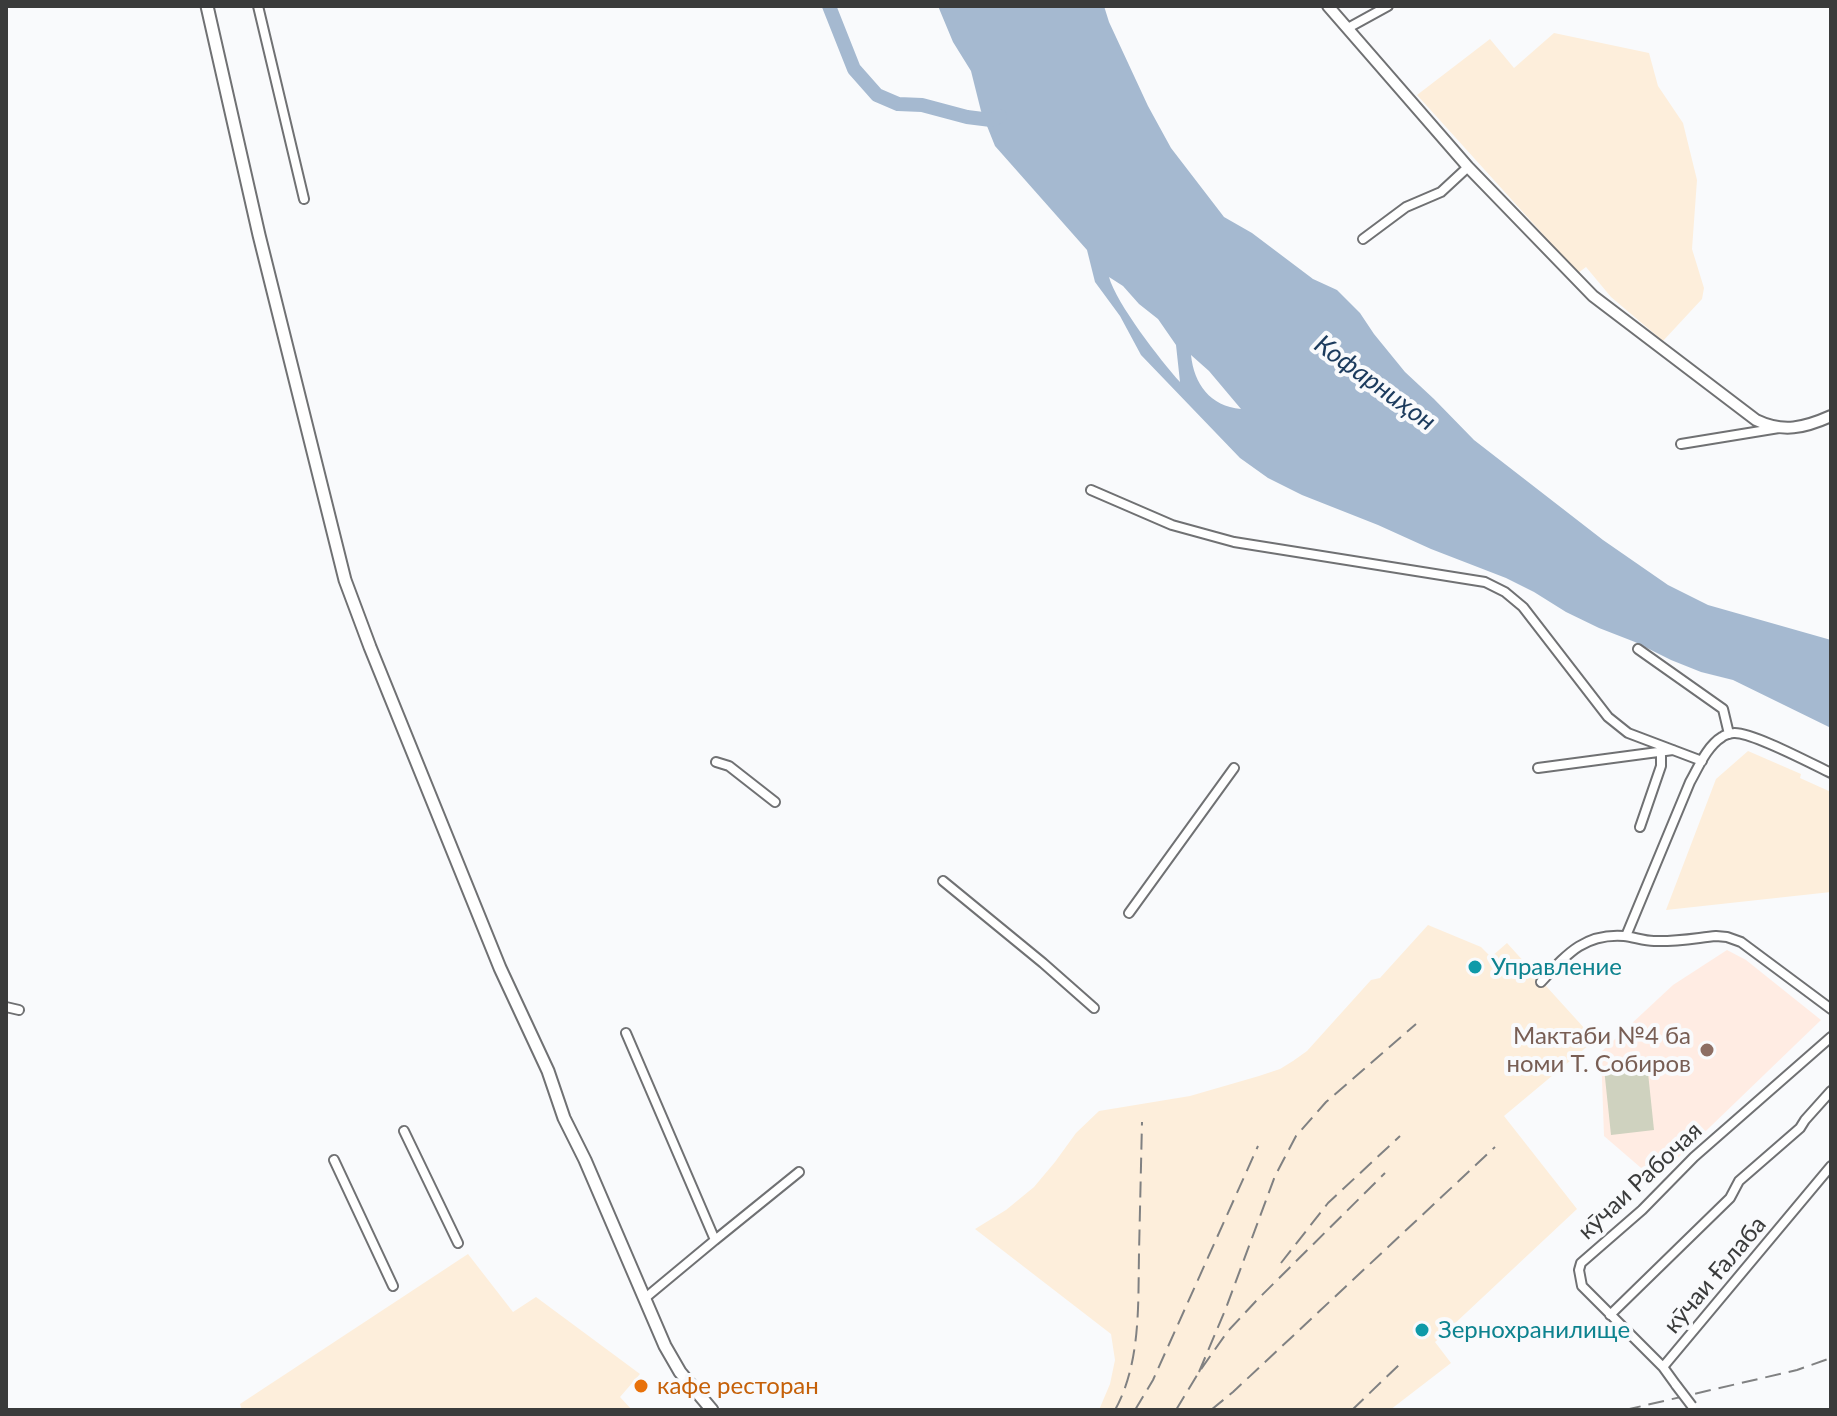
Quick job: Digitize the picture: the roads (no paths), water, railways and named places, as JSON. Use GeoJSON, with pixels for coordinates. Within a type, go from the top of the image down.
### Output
{"type":"FeatureCollection","features":[{"type":"Feature","properties":{"kind":"main road"},"geometry":{"type":"LineString","coordinates":[[207,6],[259,235],[345,580],[500,968],[548,1071],[564,1118],[644,1299],[670,1356],[712,1410]]}},
{"type":"Feature","properties":{"kind":"street"},"geometry":{"type":"LineString","coordinates":[[258,6],[304,199]]}},
{"type":"Feature","properties":{"kind":"street"},"geometry":{"type":"LineString","coordinates":[[1328,6],[1468,167],[1593,296],[1756,420],[1779,428]]}},
{"type":"Feature","properties":{"kind":"street"},"geometry":{"type":"LineString","coordinates":[[1348,28],[1388,6]]}},
{"type":"Feature","properties":{"kind":"street"},"geometry":{"type":"LineString","coordinates":[[1363,239],[1406,207],[1441,192],[1468,167]]}},
{"type":"Feature","properties":{"kind":"street"},"geometry":{"type":"LineString","coordinates":[[1681,444],[1804,426],[1831,416]]}},
{"type":"Feature","properties":{"kind":"street"},"geometry":{"type":"LineString","coordinates":[[1091,490],[1172,525],[1234,542],[1485,582],[1505,592],[1523,607],[1608,717],[1628,733],[1702,761]]}},
{"type":"Feature","properties":{"kind":"street"},"geometry":{"type":"LineString","coordinates":[[1638,649],[1723,709],[1729,734]]}},
{"type":"Feature","properties":{"kind":"street"},"geometry":{"type":"LineString","coordinates":[[1626,936],[1690,782],[1720,737],[1739,734],[1758,740],[1831,773]]}},
{"type":"Feature","properties":{"kind":"street"},"geometry":{"type":"LineString","coordinates":[[1538,768],[1674,750]]}},
{"type":"Feature","properties":{"kind":"street"},"geometry":{"type":"LineString","coordinates":[[1640,827],[1661,766],[1661,753]]}},
{"type":"Feature","properties":{"kind":"street"},"geometry":{"type":"LineString","coordinates":[[716,762],[729,766],[775,802]]}},
{"type":"Feature","properties":{"kind":"street"},"geometry":{"type":"LineString","coordinates":[[1129,913],[1234,768]]}},
{"type":"Feature","properties":{"kind":"street"},"geometry":{"type":"LineString","coordinates":[[943,881],[1094,1008]]}},
{"type":"Feature","properties":{"kind":"street"},"geometry":{"type":"LineString","coordinates":[[1541,982],[1565,955],[1580,944],[1596,938],[1626,936],[1651,941],[1727,937],[1741,942],[1831,1009]]}},
{"type":"Feature","properties":{"kind":"street"},"geometry":{"type":"LineString","coordinates":[[6,1007],[19,1010]]}},
{"type":"Feature","properties":{"kind":"street"},"geometry":{"type":"LineString","coordinates":[[626,1033],[715,1240]]}},
{"type":"Feature","properties":{"kind":"street","name":"кӯчаи Рабочая"},"geometry":{"type":"LineString","coordinates":[[1663,1367],[1582,1286],[1581,1263],[1642,1210],[1694,1157],[1831,1037]]}},
{"type":"Feature","properties":{"kind":"street"},"geometry":{"type":"LineString","coordinates":[[1610,1315],[1730,1198],[1739,1181],[1800,1128],[1831,1091]]}},
{"type":"Feature","properties":{"kind":"street"},"geometry":{"type":"LineString","coordinates":[[404,1131],[458,1243]]}},
{"type":"Feature","properties":{"kind":"street"},"geometry":{"type":"LineString","coordinates":[[334,1160],[393,1286]]}},
{"type":"Feature","properties":{"kind":"street","name":"кӯчаи Ғалаба"},"geometry":{"type":"LineString","coordinates":[[1694,1408],[1663,1367],[1831,1166]]}},
{"type":"Feature","properties":{"kind":"street"},"geometry":{"type":"LineString","coordinates":[[644,1299],[799,1172]]}},
{"type":"Feature","properties":{"kind":"water","name":"Кофарниҳон"},"geometry":{"type":"Polygon","coordinates":[[[938,6],[1104,6],[1148,106],[1171,148],[1224,217],[1252,233],[1313,279],[1337,290],[1360,313],[1405,372],[1474,440],[1603,540],[1668,585],[1708,605],[1831,640],[1831,728],[1733,680],[1701,672],[1599,628],[1506,578],[1302,495],[1268,478],[1240,458],[1141,355],[1120,316],[1095,282],[1087,250],[995,146],[981,111],[971,71],[953,42],[938,6]],[[1109,277],[1130,316],[1180,382],[1176,345],[1158,319],[1109,277]],[[1191,355],[1196,375],[1206,392],[1221,403],[1241,409],[1209,371],[1191,355]]]}},
{"type":"Feature","properties":{"kind":"waterway"},"geometry":{"type":"LineString","coordinates":[[829,6],[854,69],[877,95],[898,104],[922,105],[967,117],[991,120],[1000,116]]}},
{"type":"Feature","properties":{"kind":"railway"},"geometry":{"type":"LineString","coordinates":[[1199,1372],[1275,1176],[1296,1136],[1326,1102],[1416,1024]]}},
{"type":"Feature","properties":{"kind":"railway"},"geometry":{"type":"LineString","coordinates":[[1115,1410],[1130,1373],[1136,1333],[1142,1122]]}},
{"type":"Feature","properties":{"kind":"railway"},"geometry":{"type":"LineString","coordinates":[[1281,1263],[1328,1203],[1400,1136]]}},
{"type":"Feature","properties":{"kind":"railway"},"geometry":{"type":"LineString","coordinates":[[1135,1410],[1153,1380],[1258,1146]]}},
{"type":"Feature","properties":{"kind":"railway"},"geometry":{"type":"LineString","coordinates":[[1211,1410],[1495,1147]]}},
{"type":"Feature","properties":{"kind":"railway"},"geometry":{"type":"LineString","coordinates":[[1176,1410],[1228,1331],[1385,1173]]}},
{"type":"Feature","properties":{"kind":"railway"},"geometry":{"type":"LineString","coordinates":[[1625,1410],[1797,1370],[1831,1358]]}},
{"type":"Feature","properties":{"kind":"railway"},"geometry":{"type":"LineString","coordinates":[[1352,1410],[1401,1363]]}},
{"type":"Feature","properties":{"kind":"place","name":"Управление"},"geometry":{"type":"Point","coordinates":[1475,967]}},
{"type":"Feature","properties":{"kind":"place","name":"Мактаби №4 ба номи Т. Собиров"},"geometry":{"type":"Point","coordinates":[1707,1050]}},
{"type":"Feature","properties":{"kind":"place","name":"Зернохранилище"},"geometry":{"type":"Point","coordinates":[1422,1330]}},
{"type":"Feature","properties":{"kind":"place","name":"кафе ресторан"},"geometry":{"type":"Point","coordinates":[641,1386]}}]}
